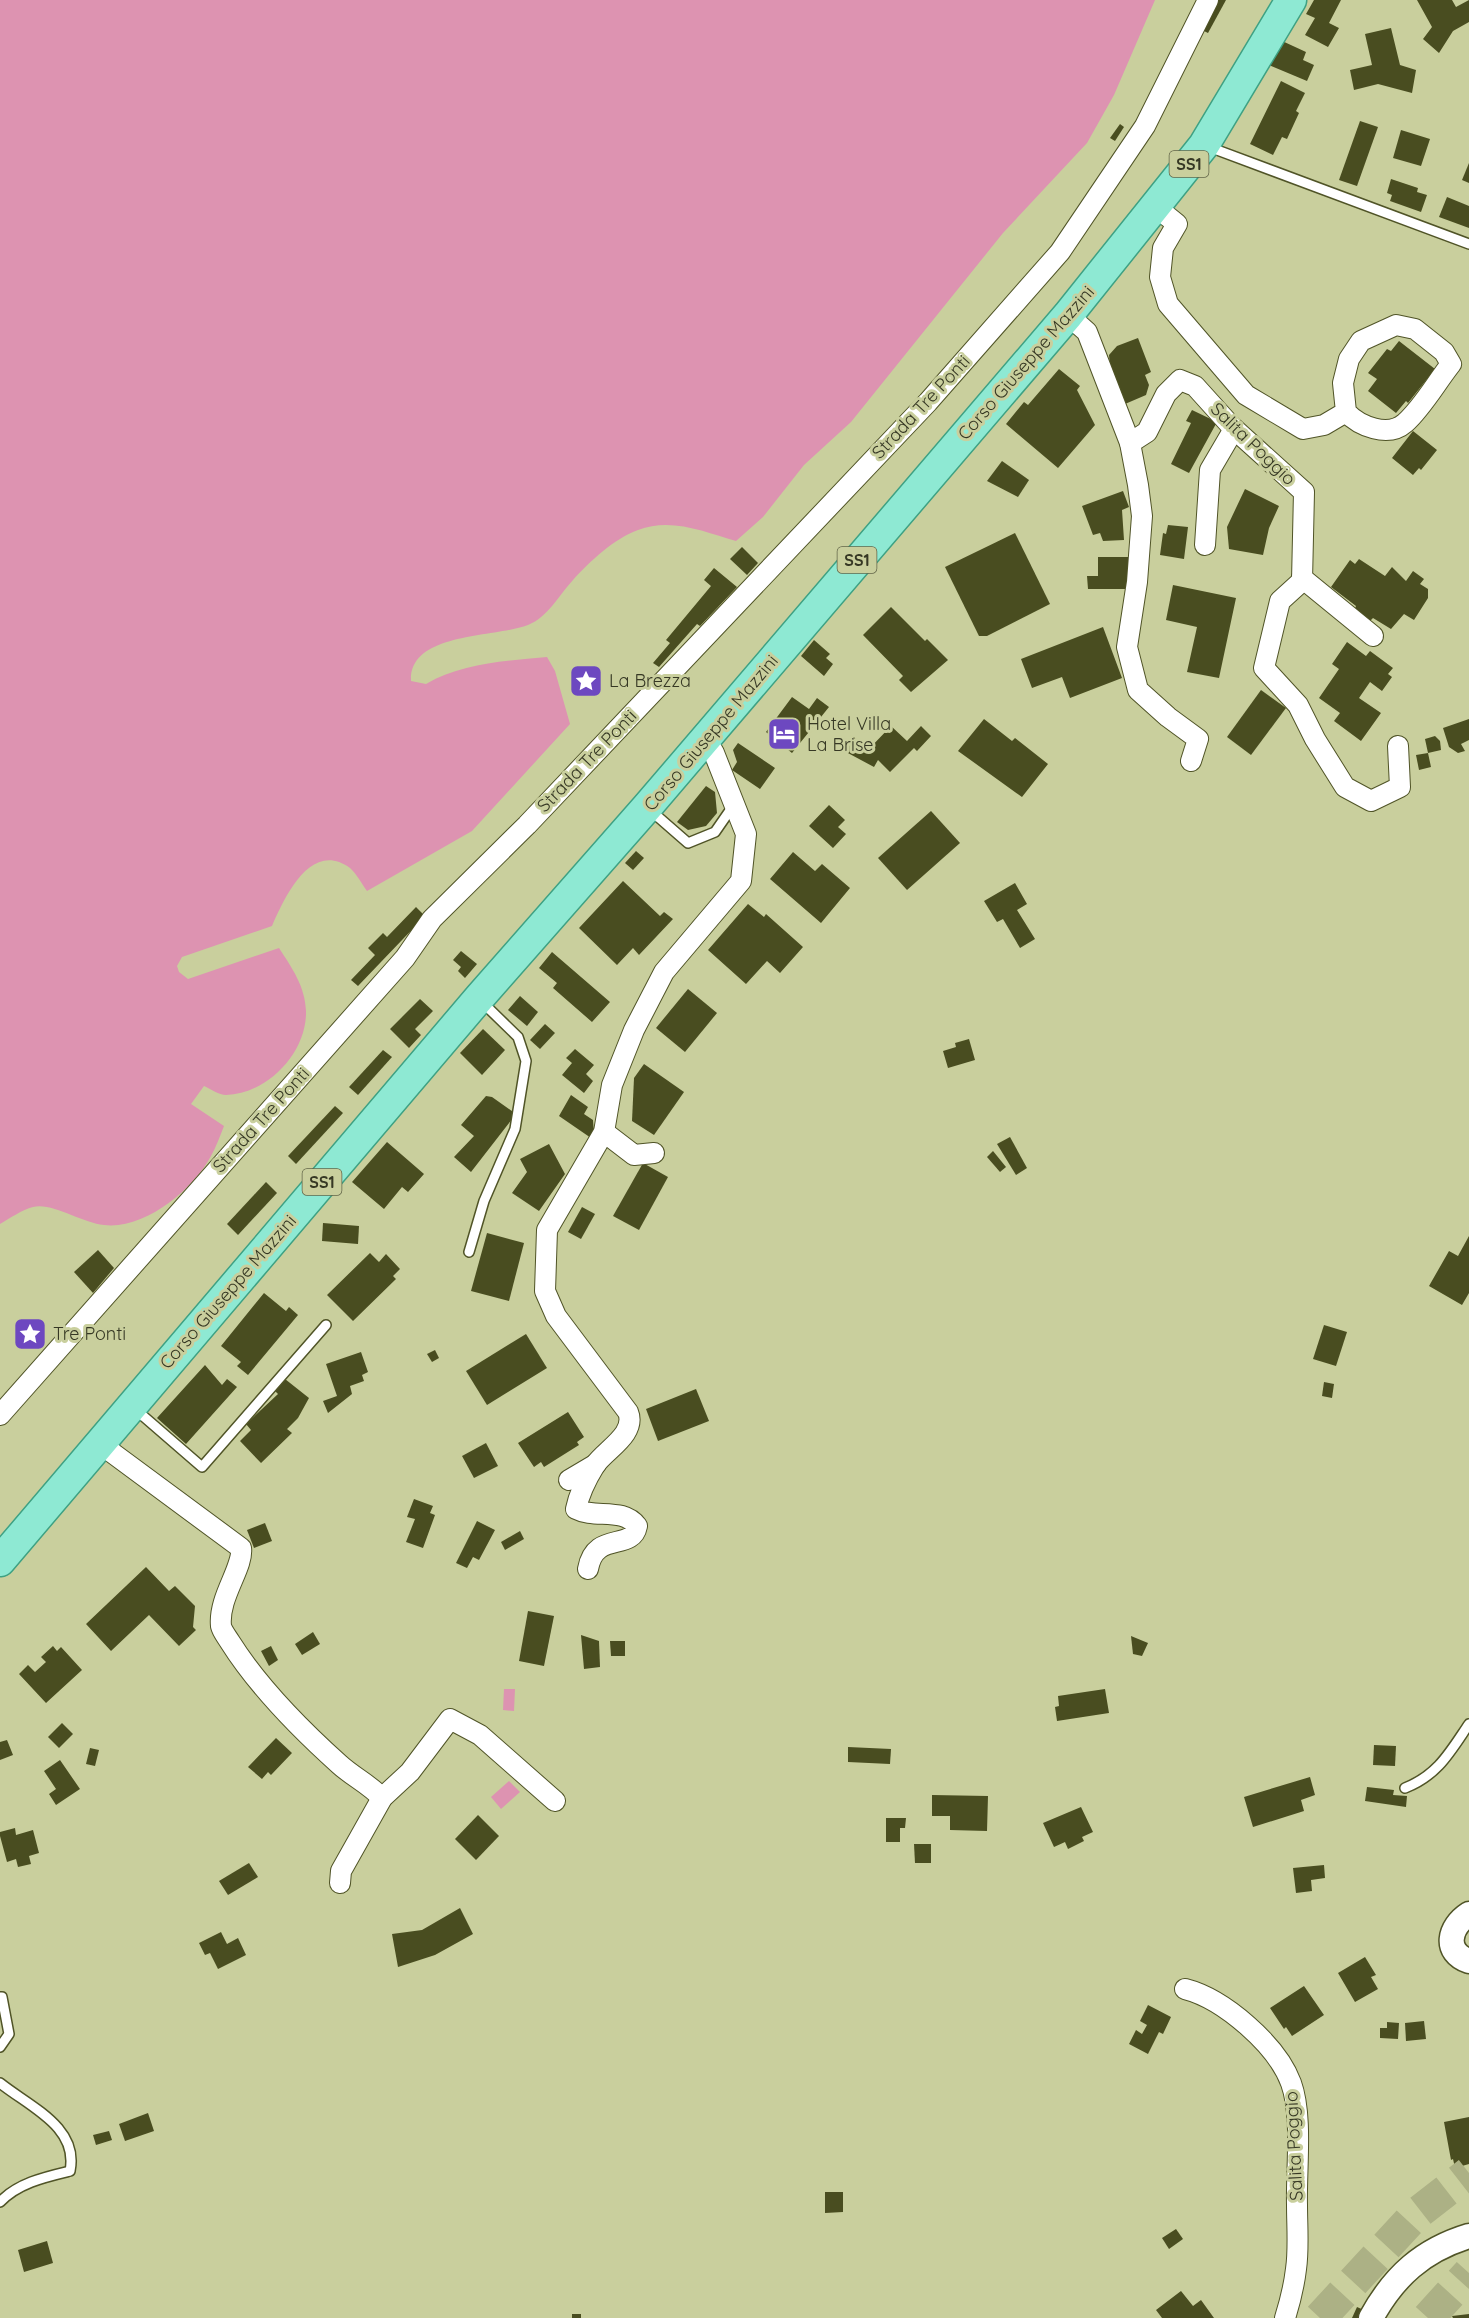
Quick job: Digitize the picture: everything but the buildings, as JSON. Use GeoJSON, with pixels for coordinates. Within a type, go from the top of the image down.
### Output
{"type":"FeatureCollection","features":[{"type":"Feature","properties":{"kind":"main road","name":"Corso Giuseppe Mazzini"},"geometry":{"type":"LineString","coordinates":[[0,1561],[479,998],[647,807],[1068,315],[1204,145],[1291,0]]}},
{"type":"Feature","properties":{"kind":"street","name":"Strada Tre Ponti"},"geometry":{"type":"LineString","coordinates":[[0,1415],[405,958],[432,919],[527,825],[928,402],[1060,252],[1145,126],[1208,0]]}},
{"type":"Feature","properties":{"kind":"street"},"geometry":{"type":"LineString","coordinates":[[1156,207],[1177,224],[1163,248],[1160,277],[1168,304],[1246,395],[1303,429],[1324,425],[1346,412]]}},
{"type":"Feature","properties":{"kind":"street"},"geometry":{"type":"LineString","coordinates":[[1068,315],[1087,332],[1130,443],[1142,516],[1137,582],[1127,647],[1138,690],[1168,717],[1198,739],[1191,761]]}},
{"type":"Feature","properties":{"kind":"street"},"geometry":{"type":"LineString","coordinates":[[1396,325],[1415,329],[1444,352],[1451,364],[1403,425],[1382,431],[1355,421],[1346,412],[1343,383],[1349,359],[1361,340],[1396,325]]}},
{"type":"Feature","properties":{"kind":"street","name":"Salita Poggio"},"geometry":{"type":"LineString","coordinates":[[1130,443],[1147,432],[1166,394],[1180,380],[1195,386],[1234,429],[1304,492],[1302,578]]}},
{"type":"Feature","properties":{"kind":"street"},"geometry":{"type":"LineString","coordinates":[[1205,545],[1210,470],[1234,429]]}},
{"type":"Feature","properties":{"kind":"street"},"geometry":{"type":"LineString","coordinates":[[1373,636],[1302,578],[1280,601],[1264,668],[1298,705],[1315,739],[1346,788],[1371,801],[1400,787],[1398,746]]}},
{"type":"Feature","properties":{"kind":"street"},"geometry":{"type":"LineString","coordinates":[[588,1569],[593,1552],[602,1545],[633,1536],[637,1526],[632,1520],[621,1515],[586,1515],[576,1509],[578,1498],[596,1464],[627,1430],[630,1416],[556,1316],[545,1291],[547,1230],[604,1132],[612,1085],[634,1030],[664,972],[741,881],[746,834],[733,806],[714,753],[705,738]]}},
{"type":"Feature","properties":{"kind":"street"},"geometry":{"type":"LineString","coordinates":[[604,1132],[634,1155],[654,1153]]}},
{"type":"Feature","properties":{"kind":"street"},"geometry":{"type":"LineString","coordinates":[[99,1443],[242,1548],[243,1556],[225,1592],[221,1627],[246,1667],[270,1696],[341,1766],[369,1784],[382,1798]]}},
{"type":"Feature","properties":{"kind":"street"},"geometry":{"type":"LineString","coordinates":[[569,1480],[596,1464]]}},
{"type":"Feature","properties":{"kind":"street"},"geometry":{"type":"LineString","coordinates":[[340,1883],[341,1871],[382,1798],[410,1772],[450,1719],[480,1735],[555,1801]]}},
{"type":"Feature","properties":{"kind":"street"},"geometry":{"type":"LineString","coordinates":[[1469,1914],[1455,1926],[1451,1935],[1453,1950],[1458,1957],[1469,1961]]}},
{"type":"Feature","properties":{"kind":"street","name":"Salita Poggio"},"geometry":{"type":"LineString","coordinates":[[1185,1989],[1210,1997],[1229,2009],[1272,2053],[1290,2082],[1295,2100],[1296,2125],[1297,2267],[1285,2318]]}},
{"type":"Feature","properties":{"kind":"street"},"geometry":{"type":"LineString","coordinates":[[1371,2318],[1398,2277],[1418,2259],[1469,2236]]}},
{"type":"Feature","properties":{"kind":"lane"},"geometry":{"type":"LineString","coordinates":[[1204,145],[1277,170],[1469,244]]}},
{"type":"Feature","properties":{"kind":"lane"},"geometry":{"type":"LineString","coordinates":[[647,807],[688,843],[715,832],[733,806]]}},
{"type":"Feature","properties":{"kind":"lane"},"geometry":{"type":"LineString","coordinates":[[469,1252],[484,1201],[515,1129],[526,1061],[518,1037],[479,998]]}},
{"type":"Feature","properties":{"kind":"lane"},"geometry":{"type":"LineString","coordinates":[[131,1405],[202,1467],[326,1325]]}},
{"type":"Feature","properties":{"kind":"lane"},"geometry":{"type":"LineString","coordinates":[[1405,1788],[1425,1780],[1443,1761],[1469,1724]]}},
{"type":"Feature","properties":{"kind":"lane"},"geometry":{"type":"LineString","coordinates":[[0,1997],[9,2034],[0,2047]]}},
{"type":"Feature","properties":{"kind":"lane"},"geometry":{"type":"LineString","coordinates":[[0,2083],[59,2126],[73,2156],[70,2171],[36,2179],[7,2195],[0,2202]]}},
{"type":"Feature","properties":{"kind":"shaded area"},"geometry":{"type":"Polygon","coordinates":[[[0,0],[1155,0],[1114,95],[1087,143],[1003,233],[851,422],[804,465],[763,517],[736,541],[675,525],[650,526],[638,530],[620,539],[595,558],[542,617],[528,625],[438,645],[424,653],[414,665],[411,681],[426,684],[469,667],[547,657],[555,671],[570,724],[472,831],[367,891],[350,868],[336,861],[323,861],[311,866],[291,888],[272,926],[182,957],[177,966],[179,972],[188,979],[279,948],[303,993],[306,1011],[305,1027],[292,1056],[270,1079],[241,1093],[226,1095],[204,1086],[191,1104],[224,1126],[211,1156],[192,1182],[166,1205],[135,1221],[119,1225],[95,1223],[41,1206],[25,1210],[0,1224],[0,0]]]}},
{"type":"Feature","properties":{"kind":"shaded area"},"geometry":{"type":"Polygon","coordinates":[[[504,1689],[515,1689],[514,1711],[503,1710],[504,1689]]]}},
{"type":"Feature","properties":{"kind":"shaded area"},"geometry":{"type":"Polygon","coordinates":[[[509,1781],[520,1792],[501,1809],[491,1797],[509,1781]]]}},
{"type":"Feature","properties":{"kind":"tunnel"},"geometry":{"type":"LineString","coordinates":[[1320,2318],[1415,2215],[1469,2173]]}},
{"type":"Feature","properties":{"kind":"tunnel"},"geometry":{"type":"LineString","coordinates":[[1428,2318],[1469,2273]]}},
{"type":"Feature","properties":{"kind":"place","name":"La Brezza"},"geometry":{"type":"Point","coordinates":[586,681]}},
{"type":"Feature","properties":{"kind":"place","name":"Hotel Villa La Brise"},"geometry":{"type":"Point","coordinates":[784,734]}},
{"type":"Feature","properties":{"kind":"place","name":"Tre Ponti"},"geometry":{"type":"Point","coordinates":[30,1334]}}]}
